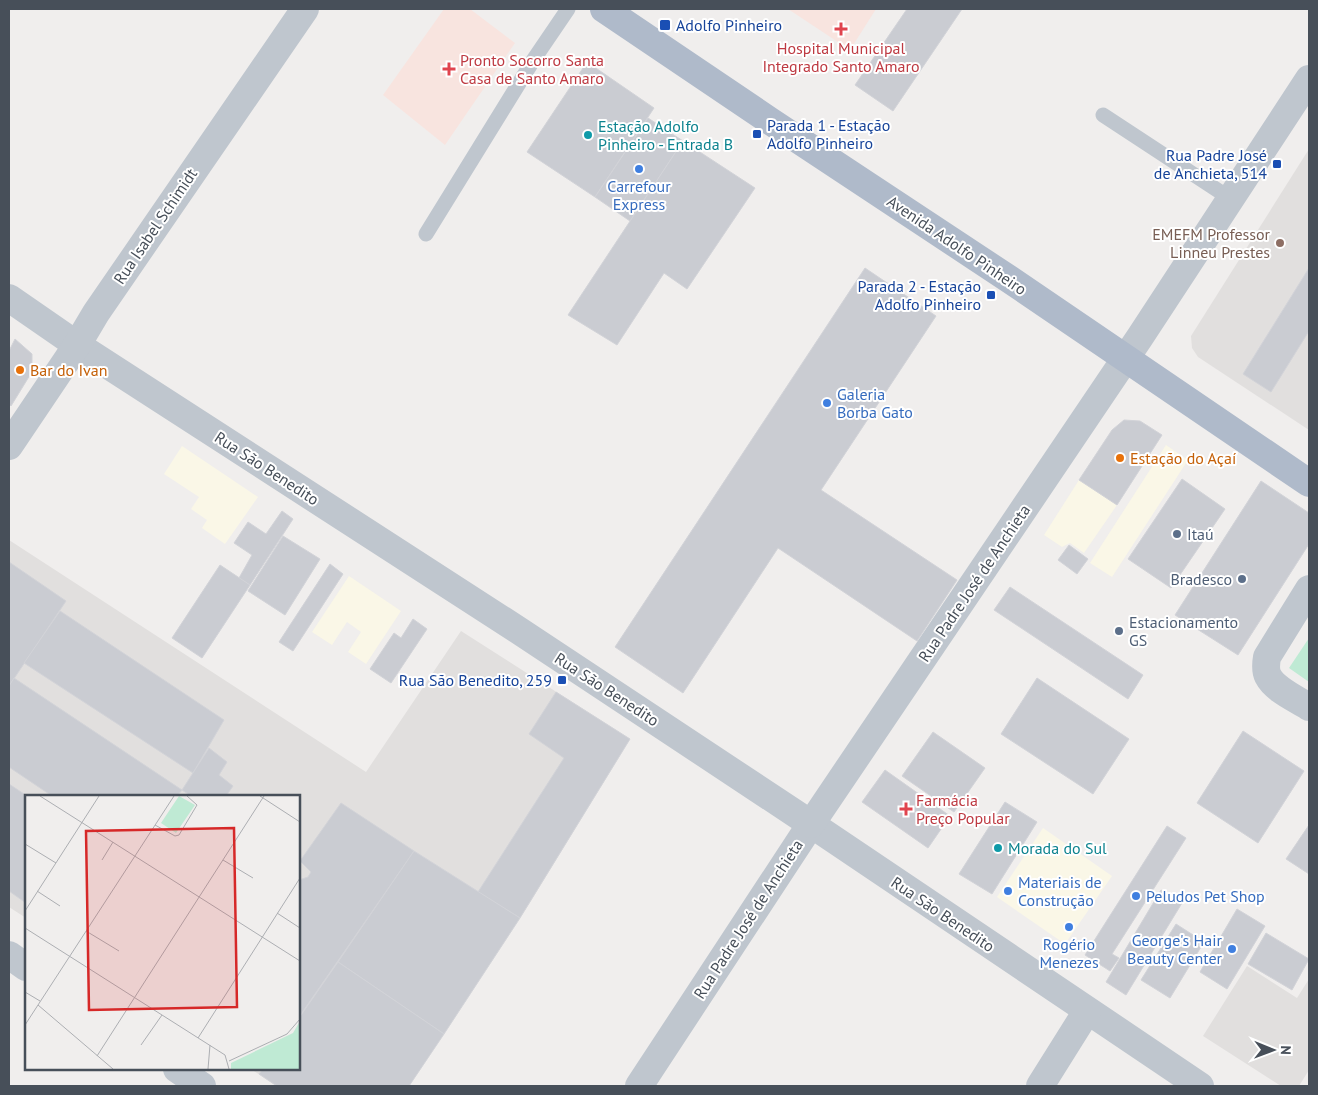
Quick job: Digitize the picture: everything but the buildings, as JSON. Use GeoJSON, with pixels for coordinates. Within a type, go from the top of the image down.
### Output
{"type":"FeatureCollection","features":[{"type":"Feature","properties":{"kind":"main road","name":"Avenida Adolfo Pinheiro"},"geometry":{"type":"LineString","coordinates":[[604,9],[770,122],[1009,279],[1309,483]]}},
{"type":"Feature","properties":{"kind":"street","name":"Rua Isabel Schimidt"},"geometry":{"type":"LineString","coordinates":[[9,446],[77,345],[96,313],[304,9]]}},
{"type":"Feature","properties":{"kind":"street","name":"Rua Padre José de Anchieta"},"geometry":{"type":"LineString","coordinates":[[639,1086],[811,824],[1125,358],[1309,79]]}},
{"type":"Feature","properties":{"kind":"street","name":"Rua São Benedito"},"geometry":{"type":"LineString","coordinates":[[9,298],[77,345],[518,630],[811,824],[1200,1086]]}},
{"type":"Feature","properties":{"kind":"street"},"geometry":{"type":"LineString","coordinates":[[1309,589],[1267,657],[1266,668],[1268,676],[1276,686],[1309,707]]}},
{"type":"Feature","properties":{"kind":"street"},"geometry":{"type":"LineString","coordinates":[[9,955],[25,966]]}},
{"type":"Feature","properties":{"kind":"street"},"geometry":{"type":"LineString","coordinates":[[1040,1086],[1087,1011]]}},
{"type":"Feature","properties":{"kind":"street"},"geometry":{"type":"LineString","coordinates":[[178,1070],[202,1086]]}},
{"type":"Feature","properties":{"kind":"lane"},"geometry":{"type":"LineString","coordinates":[[426,234],[534,59],[568,9]]}},
{"type":"Feature","properties":{"kind":"lane"},"geometry":{"type":"LineString","coordinates":[[1103,115],[1231,199]]}},
{"type":"Feature","properties":{"kind":"shaded area","name":"Pronto Socorro Santa Casa de Santo Amaro"},"geometry":{"type":"Polygon","coordinates":[[[444,9],[470,9],[515,43],[445,145],[383,95],[444,9]]]}},
{"type":"Feature","properties":{"kind":"shaded area","name":"Hospital Municipal Integrado Santo Amaro"},"geometry":{"type":"Polygon","coordinates":[[[788,9],[876,9],[850,50],[788,9]]]}},
{"type":"Feature","properties":{"kind":"shaded area","name":"EMEFM Professor Linneu Prestes"},"geometry":{"type":"Polygon","coordinates":[[[1309,149],[1309,430],[1198,357],[1192,348],[1191,336],[1309,149]]]}},
{"type":"Feature","properties":{"kind":"shaded area"},"geometry":{"type":"Polygon","coordinates":[[[1166,445],[1188,460],[1112,577],[1090,563],[1166,445]]]}},
{"type":"Feature","properties":{"kind":"shaded area"},"geometry":{"type":"Polygon","coordinates":[[[182,446],[258,497],[225,544],[202,528],[207,520],[191,509],[199,497],[164,474],[182,446]]]}},
{"type":"Feature","properties":{"kind":"shaded area"},"geometry":{"type":"Polygon","coordinates":[[[1079,480],[1117,505],[1084,553],[1070,543],[1062,547],[1044,535],[1079,480]]]}},
{"type":"Feature","properties":{"kind":"shaded area"},"geometry":{"type":"Polygon","coordinates":[[[9,540],[366,772],[461,631],[630,739],[529,904],[409,1086],[276,1086],[252,1070],[300,1070],[300,795],[25,795],[25,917],[9,907],[9,540]]]}},
{"type":"Feature","properties":{"kind":"shaded area"},"geometry":{"type":"Polygon","coordinates":[[[349,576],[401,611],[366,664],[348,652],[361,632],[347,622],[332,645],[312,632],[349,576]]]}},
{"type":"Feature","properties":{"kind":"shaded area"},"geometry":{"type":"Polygon","coordinates":[[[1043,828],[1112,876],[1065,944],[997,897],[1043,828]]]}},
{"type":"Feature","properties":{"kind":"shaded area"},"geometry":{"type":"Polygon","coordinates":[[[1247,966],[1297,998],[1309,979],[1309,1070],[1299,1086],[1281,1086],[1203,1036],[1247,966]]]}},
{"type":"Feature","properties":{"kind":"green space"},"geometry":{"type":"Polygon","coordinates":[[[1309,638],[1309,682],[1289,668],[1309,638]]]}},
{"type":"Feature","properties":{"kind":"place","name":"Adolfo Pinheiro"},"geometry":{"type":"Point","coordinates":[665,25]}},
{"type":"Feature","properties":{"kind":"place","name":"Hospital Municipal Integrado Santo Amaro"},"geometry":{"type":"Point","coordinates":[841,29]}},
{"type":"Feature","properties":{"kind":"place","name":"Pronto Socorro Santa Casa de Santo Amaro"},"geometry":{"type":"Point","coordinates":[449,69]}},
{"type":"Feature","properties":{"kind":"place","name":"Parada 1 - Estação Adolfo Pinheiro"},"geometry":{"type":"Point","coordinates":[757,134]}},
{"type":"Feature","properties":{"kind":"place","name":"Estação Adolfo Pinheiro - Entrada B"},"geometry":{"type":"Point","coordinates":[588,135]}},
{"type":"Feature","properties":{"kind":"place","name":"Rua Padre José de Anchieta, 514"},"geometry":{"type":"Point","coordinates":[1277,164]}},
{"type":"Feature","properties":{"kind":"place","name":"Carrefour Express"},"geometry":{"type":"Point","coordinates":[639,169]}},
{"type":"Feature","properties":{"kind":"place","name":"EMEFM Professor Linneu Prestes"},"geometry":{"type":"Point","coordinates":[1280,243]}},
{"type":"Feature","properties":{"kind":"place","name":"Parada 2 - Estação Adolfo Pinheiro"},"geometry":{"type":"Point","coordinates":[991,295]}},
{"type":"Feature","properties":{"kind":"place","name":"Bar do Ivan"},"geometry":{"type":"Point","coordinates":[20,370]}},
{"type":"Feature","properties":{"kind":"place","name":"Galeria Borba Gato"},"geometry":{"type":"Point","coordinates":[827,403]}},
{"type":"Feature","properties":{"kind":"place","name":"Estação do Açaí"},"geometry":{"type":"Point","coordinates":[1120,458]}},
{"type":"Feature","properties":{"kind":"place","name":"Itaú"},"geometry":{"type":"Point","coordinates":[1177,534]}},
{"type":"Feature","properties":{"kind":"place","name":"Bradesco"},"geometry":{"type":"Point","coordinates":[1242,579]}},
{"type":"Feature","properties":{"kind":"place","name":"Estacionamento GS"},"geometry":{"type":"Point","coordinates":[1119,631]}},
{"type":"Feature","properties":{"kind":"place","name":"Rua São Benedito, 259"},"geometry":{"type":"Point","coordinates":[562,680]}},
{"type":"Feature","properties":{"kind":"place","name":"Farmácia Preço Popular"},"geometry":{"type":"Point","coordinates":[906,809]}},
{"type":"Feature","properties":{"kind":"place","name":"Morada do Sul"},"geometry":{"type":"Point","coordinates":[998,848]}},
{"type":"Feature","properties":{"kind":"place","name":"Materiais de Construção"},"geometry":{"type":"Point","coordinates":[1008,891]}},
{"type":"Feature","properties":{"kind":"place","name":"Peludos Pet Shop"},"geometry":{"type":"Point","coordinates":[1136,896]}},
{"type":"Feature","properties":{"kind":"place","name":"Rogério Menezes"},"geometry":{"type":"Point","coordinates":[1069,927]}},
{"type":"Feature","properties":{"kind":"place","name":"George's Hair Beauty Center"},"geometry":{"type":"Point","coordinates":[1232,949]}}]}
